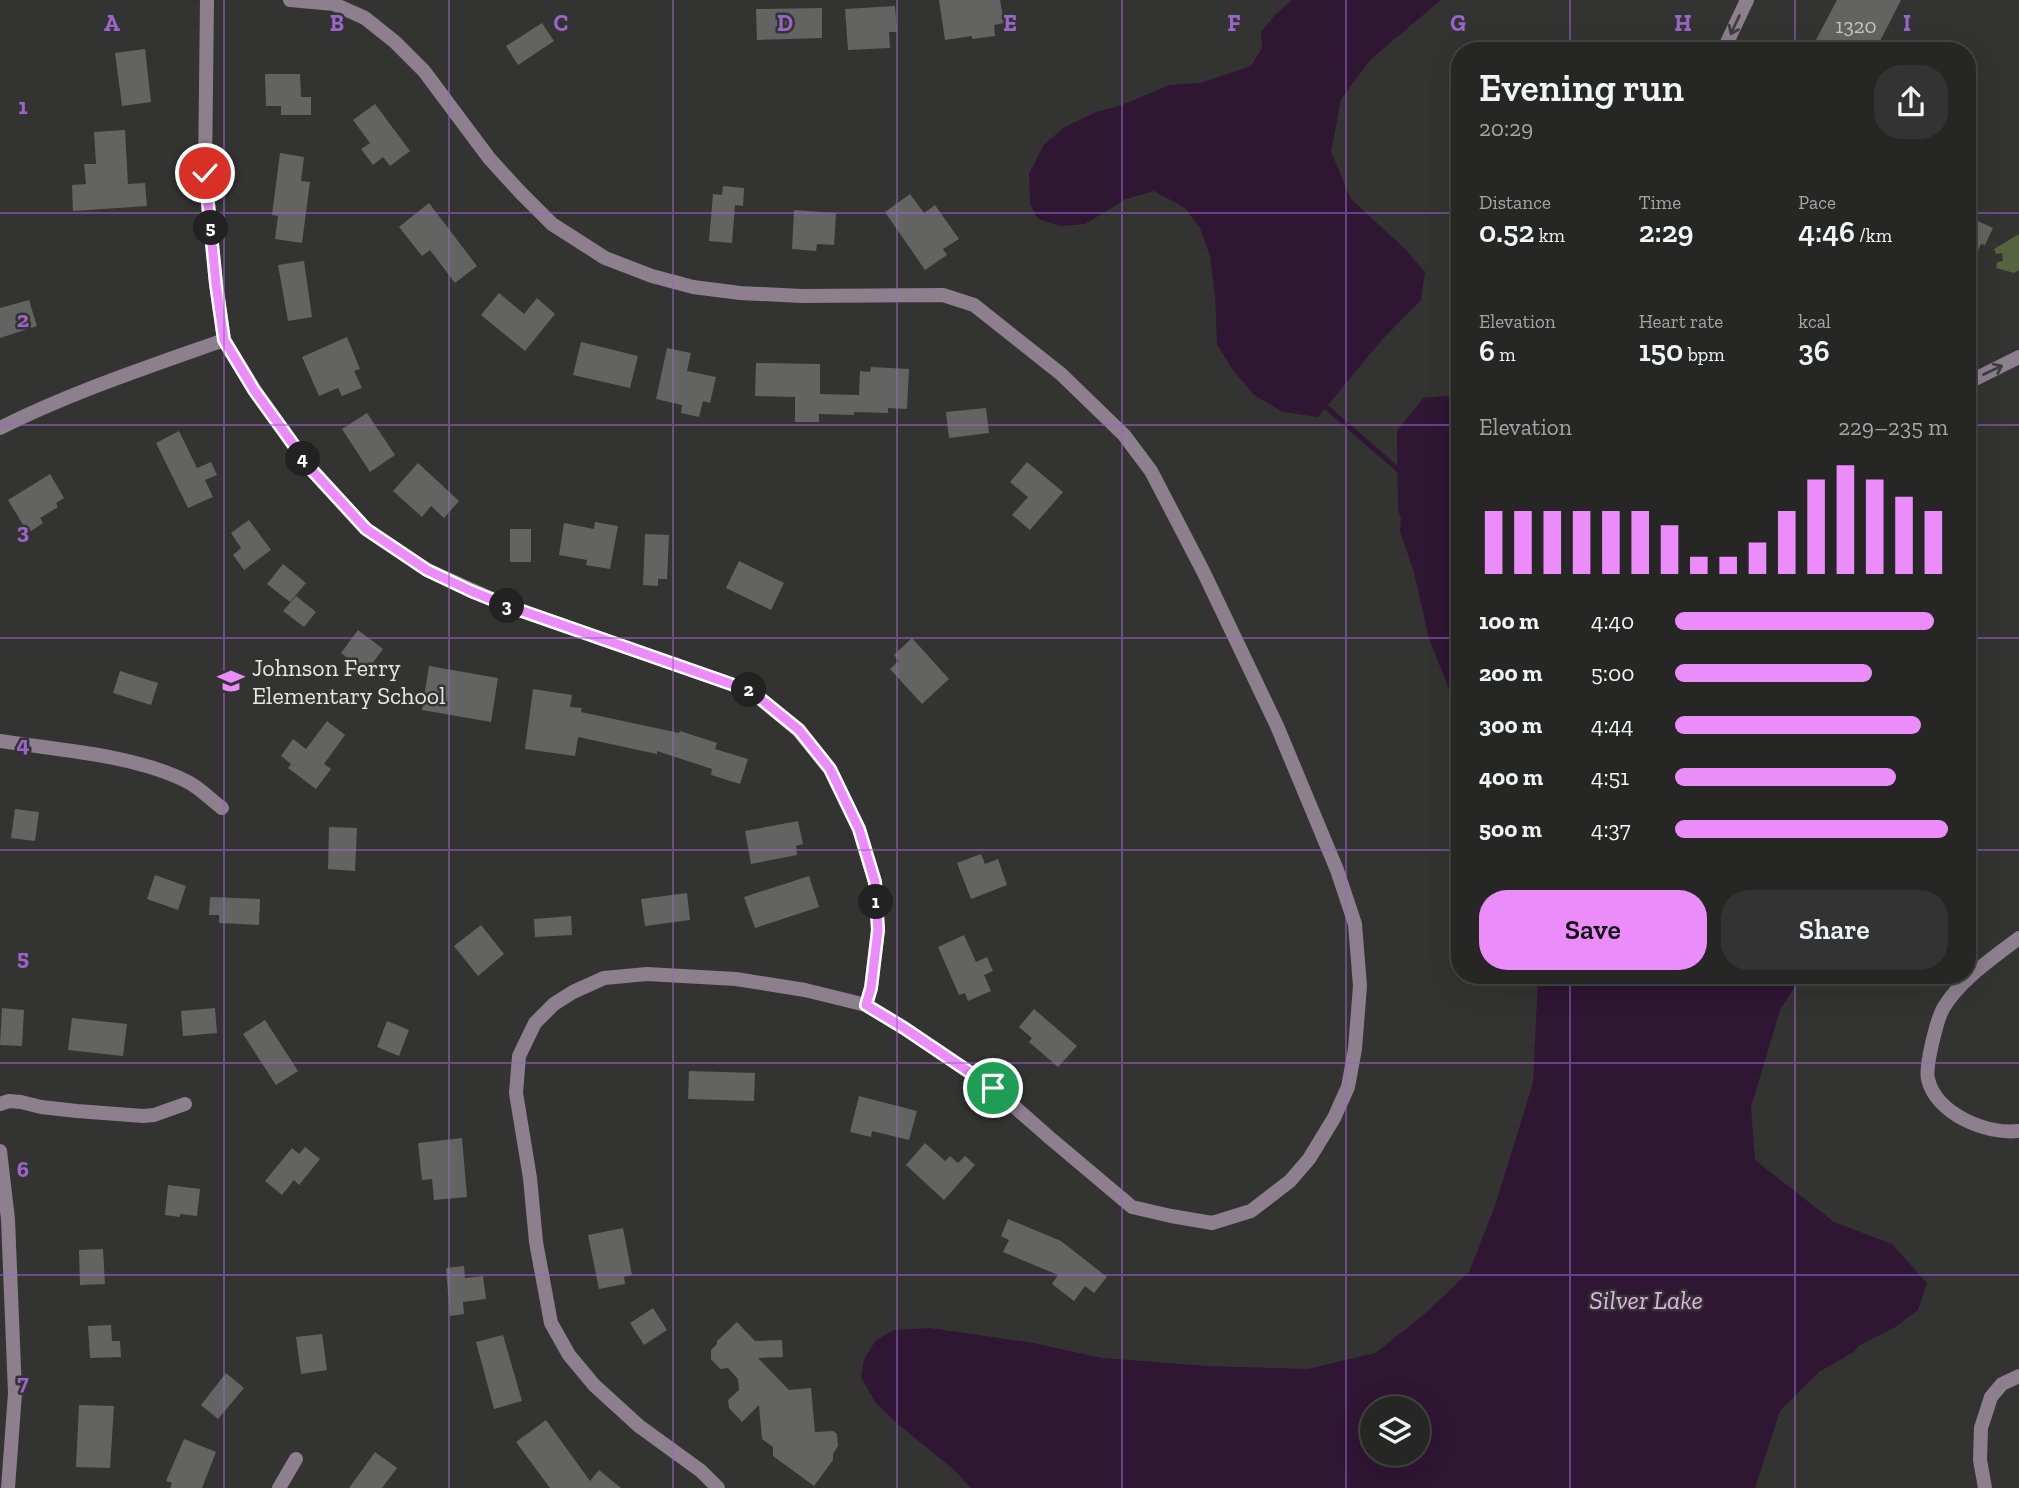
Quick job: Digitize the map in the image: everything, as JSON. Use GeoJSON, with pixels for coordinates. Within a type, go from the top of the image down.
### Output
{"type":"FeatureCollection","features":[{"type":"Feature","properties":{"kind":"street"},"geometry":{"type":"LineString","coordinates":[[207,0],[205,173],[216,284],[224,340],[254,390],[311,469],[366,529],[427,570],[508,606],[751,691],[799,730],[830,769],[859,829],[875,882],[878,930],[871,988],[866,1005]]}},
{"type":"Feature","properties":{"kind":"street"},"geometry":{"type":"LineString","coordinates":[[290,0],[334,4],[365,18],[395,42],[424,71],[489,158],[520,192],[552,224],[605,258],[652,276],[693,287],[740,293],[802,296],[943,295],[974,305],[1061,374],[1124,435],[1151,471],[1203,571],[1277,726],[1337,870],[1355,924],[1360,986],[1355,1049],[1348,1087],[1334,1118],[1309,1159],[1290,1181],[1251,1211],[1212,1223],[1132,1207],[993,1088],[866,1005],[805,990],[736,979],[648,974],[604,978],[554,1004],[535,1023],[519,1056],[516,1093],[530,1178],[536,1242],[551,1323],[569,1355],[594,1385],[639,1426],[701,1471],[718,1488]]}},
{"type":"Feature","properties":{"kind":"street"},"geometry":{"type":"LineString","coordinates":[[1727,42],[1747,0]]}},
{"type":"Feature","properties":{"kind":"street"},"geometry":{"type":"LineString","coordinates":[[0,428],[107,381],[224,340]]}},
{"type":"Feature","properties":{"kind":"street"},"geometry":{"type":"LineString","coordinates":[[1976,378],[2019,357]]}},
{"type":"Feature","properties":{"kind":"street"},"geometry":{"type":"LineString","coordinates":[[0,741],[119,759],[159,771],[191,783],[222,808]]}},
{"type":"Feature","properties":{"kind":"street"},"geometry":{"type":"LineString","coordinates":[[1976,972],[2019,938]]}},
{"type":"Feature","properties":{"kind":"street"},"geometry":{"type":"LineString","coordinates":[[1965,984],[1944,1006],[1934,1031],[1927,1078],[1937,1097],[1957,1116],[1984,1128],[2008,1132],[2019,1130]]}},
{"type":"Feature","properties":{"kind":"street"},"geometry":{"type":"LineString","coordinates":[[0,1104],[21,1101],[53,1108],[143,1116],[185,1104]]}},
{"type":"Feature","properties":{"kind":"street"},"geometry":{"type":"LineString","coordinates":[[0,1151],[9,1233],[15,1393],[8,1488]]}},
{"type":"Feature","properties":{"kind":"street"},"geometry":{"type":"LineString","coordinates":[[1985,1488],[1980,1460],[1981,1428],[1991,1397],[2002,1384],[2019,1376]]}},
{"type":"Feature","properties":{"kind":"street"},"geometry":{"type":"LineString","coordinates":[[279,1488],[296,1459]]}},
{"type":"Feature","properties":{"kind":"green space"},"geometry":{"type":"Polygon","coordinates":[[[2019,234],[2019,270],[2014,273],[1996,268],[1997,262],[2003,261],[2002,253],[1996,254],[1994,249],[2019,234]]]}},
{"type":"Feature","properties":{"kind":"water"},"geometry":{"type":"Polygon","coordinates":[[[1292,0],[1441,0],[1371,59],[1341,99],[1331,152],[1351,199],[1405,249],[1425,272],[1421,300],[1380,342],[1318,417],[1283,412],[1254,395],[1232,369],[1217,344],[1210,256],[1200,228],[1185,208],[1154,191],[1126,199],[1085,224],[1061,226],[1038,219],[1030,204],[1029,174],[1043,146],[1063,128],[1096,112],[1122,105],[1169,85],[1200,83],[1251,66],[1262,48],[1261,32],[1292,0]]]}},
{"type":"Feature","properties":{"kind":"water"},"geometry":{"type":"Polygon","coordinates":[[[1447,396],[1451,399],[1451,693],[1429,639],[1414,572],[1400,531],[1401,519],[1398,510],[1397,431],[1423,398],[1447,396]]]}},
{"type":"Feature","properties":{"kind":"water","name":"Silver Lake"},"geometry":{"type":"Polygon","coordinates":[[[1538,984],[1796,984],[1780,1010],[1751,1107],[1755,1160],[1834,1222],[1892,1244],[1927,1283],[1918,1310],[1894,1328],[1858,1346],[1854,1352],[1820,1371],[1780,1411],[1755,1488],[971,1488],[952,1468],[876,1403],[861,1378],[864,1359],[876,1340],[894,1330],[930,1328],[1033,1343],[1102,1358],[1208,1366],[1308,1369],[1375,1353],[1420,1318],[1469,1272],[1495,1206],[1533,1083],[1538,984]]]}},
{"type":"Feature","properties":{"kind":"building"},"geometry":{"type":"Polygon","coordinates":[[[939,0],[1000,0],[1004,23],[994,25],[995,36],[945,40],[939,0]]]}},
{"type":"Feature","properties":{"kind":"building"},"geometry":{"type":"Polygon","coordinates":[[[1837,0],[1901,0],[1880,42],[1815,42],[1837,0]]]}},
{"type":"Feature","properties":{"kind":"building"},"geometry":{"type":"Polygon","coordinates":[[[895,6],[897,32],[889,32],[890,48],[848,50],[845,9],[895,6]]]}},
{"type":"Feature","properties":{"kind":"building"},"geometry":{"type":"Polygon","coordinates":[[[822,8],[822,38],[757,40],[756,9],[822,8]]]}},
{"type":"Feature","properties":{"kind":"building"},"geometry":{"type":"Polygon","coordinates":[[[542,23],[554,41],[518,65],[506,46],[542,23]]]}},
{"type":"Feature","properties":{"kind":"building"},"geometry":{"type":"Polygon","coordinates":[[[145,49],[151,102],[122,106],[115,53],[145,49]]]}},
{"type":"Feature","properties":{"kind":"building"},"geometry":{"type":"Polygon","coordinates":[[[265,74],[300,74],[301,97],[311,97],[311,115],[281,115],[281,106],[266,106],[265,74]]]}},
{"type":"Feature","properties":{"kind":"building"},"geometry":{"type":"Polygon","coordinates":[[[375,104],[410,151],[390,166],[383,157],[373,165],[361,149],[370,143],[353,120],[375,104]]]}},
{"type":"Feature","properties":{"kind":"building"},"geometry":{"type":"Polygon","coordinates":[[[125,130],[128,184],[145,183],[147,206],[73,211],[72,185],[86,184],[84,164],[96,164],[94,132],[125,130]]]}},
{"type":"Feature","properties":{"kind":"building"},"geometry":{"type":"Polygon","coordinates":[[[280,153],[304,157],[301,181],[310,182],[302,243],[275,239],[278,216],[272,215],[280,153]]]}},
{"type":"Feature","properties":{"kind":"building"},"geometry":{"type":"Polygon","coordinates":[[[723,186],[744,188],[743,206],[735,205],[732,243],[709,241],[713,194],[722,195],[723,186]]]}},
{"type":"Feature","properties":{"kind":"building"},"geometry":{"type":"Polygon","coordinates":[[[910,194],[924,213],[935,205],[959,239],[943,249],[947,255],[925,270],[885,212],[910,194]]]}},
{"type":"Feature","properties":{"kind":"building"},"geometry":{"type":"Polygon","coordinates":[[[429,203],[477,266],[455,283],[430,250],[422,256],[399,227],[429,203]]]}},
{"type":"Feature","properties":{"kind":"building"},"geometry":{"type":"Polygon","coordinates":[[[794,210],[836,213],[834,245],[817,244],[816,251],[792,249],[794,210]]]}},
{"type":"Feature","properties":{"kind":"building"},"geometry":{"type":"Polygon","coordinates":[[[1976,220],[1993,228],[1985,245],[1981,244],[1976,254],[1976,220]]]}},
{"type":"Feature","properties":{"kind":"building"},"geometry":{"type":"Polygon","coordinates":[[[304,261],[312,317],[288,321],[278,265],[304,261]]]}},
{"type":"Feature","properties":{"kind":"building"},"geometry":{"type":"Polygon","coordinates":[[[499,293],[524,314],[537,298],[555,314],[525,351],[481,315],[499,293]]]}},
{"type":"Feature","properties":{"kind":"building"},"geometry":{"type":"Polygon","coordinates":[[[29,300],[37,326],[0,338],[0,308],[29,300]]]}},
{"type":"Feature","properties":{"kind":"building"},"geometry":{"type":"Polygon","coordinates":[[[347,337],[360,369],[354,371],[362,388],[342,396],[338,388],[319,396],[302,357],[347,337]]]}},
{"type":"Feature","properties":{"kind":"building"},"geometry":{"type":"Polygon","coordinates":[[[581,342],[638,356],[630,388],[573,375],[581,342]]]}},
{"type":"Feature","properties":{"kind":"building"},"geometry":{"type":"Polygon","coordinates":[[[667,348],[691,353],[687,371],[716,377],[710,403],[703,401],[699,417],[681,413],[682,405],[656,399],[667,348]]]}},
{"type":"Feature","properties":{"kind":"building"},"geometry":{"type":"Polygon","coordinates":[[[756,363],[820,364],[820,394],[859,395],[860,371],[870,372],[871,367],[909,369],[907,409],[888,408],[888,413],[854,412],[854,415],[819,414],[819,422],[795,422],[795,397],[755,396],[756,363]]]}},
{"type":"Feature","properties":{"kind":"building"},"geometry":{"type":"Polygon","coordinates":[[[986,408],[989,433],[949,438],[946,412],[986,408]]]}},
{"type":"Feature","properties":{"kind":"building"},"geometry":{"type":"Polygon","coordinates":[[[367,413],[395,455],[370,472],[342,429],[367,413]]]}},
{"type":"Feature","properties":{"kind":"building"},"geometry":{"type":"Polygon","coordinates":[[[179,431],[197,468],[211,462],[217,475],[205,480],[213,497],[188,508],[156,443],[179,431]]]}},
{"type":"Feature","properties":{"kind":"building"},"geometry":{"type":"Polygon","coordinates":[[[1027,462],[1063,492],[1030,530],[1012,515],[1028,497],[1010,482],[1027,462]]]}},
{"type":"Feature","properties":{"kind":"building"},"geometry":{"type":"Polygon","coordinates":[[[418,463],[459,501],[444,518],[431,506],[422,517],[393,491],[418,463]]]}},
{"type":"Feature","properties":{"kind":"building"},"geometry":{"type":"Polygon","coordinates":[[[50,474],[64,498],[56,503],[58,507],[40,518],[43,523],[28,533],[8,500],[50,474]]]}},
{"type":"Feature","properties":{"kind":"building"},"geometry":{"type":"Polygon","coordinates":[[[249,520],[271,550],[244,570],[233,555],[241,548],[231,533],[249,520]]]}},
{"type":"Feature","properties":{"kind":"building"},"geometry":{"type":"Polygon","coordinates":[[[595,522],[618,526],[610,569],[586,565],[587,560],[559,555],[564,523],[594,529],[595,522]]]}},
{"type":"Feature","properties":{"kind":"building"},"geometry":{"type":"Polygon","coordinates":[[[510,529],[531,529],[531,562],[510,562],[510,529]]]}},
{"type":"Feature","properties":{"kind":"building"},"geometry":{"type":"Polygon","coordinates":[[[645,534],[669,535],[667,579],[658,579],[658,586],[643,585],[645,534]]]}},
{"type":"Feature","properties":{"kind":"building"},"geometry":{"type":"Polygon","coordinates":[[[739,561],[784,583],[771,610],[726,588],[739,561]]]}},
{"type":"Feature","properties":{"kind":"building"},"geometry":{"type":"Polygon","coordinates":[[[283,564],[306,583],[290,602],[267,584],[283,564]]]}},
{"type":"Feature","properties":{"kind":"building"},"geometry":{"type":"Polygon","coordinates":[[[296,596],[316,612],[304,627],[283,611],[296,596]]]}},
{"type":"Feature","properties":{"kind":"building"},"geometry":{"type":"Polygon","coordinates":[[[358,630],[383,649],[366,672],[341,653],[358,630]]]}},
{"type":"Feature","properties":{"kind":"building"},"geometry":{"type":"Polygon","coordinates":[[[912,638],[949,679],[922,704],[890,669],[899,661],[894,655],[912,638]]]}},
{"type":"Feature","properties":{"kind":"building"},"geometry":{"type":"Polygon","coordinates":[[[429,666],[498,678],[491,722],[422,710],[429,666]]]}},
{"type":"Feature","properties":{"kind":"building"},"geometry":{"type":"Polygon","coordinates":[[[120,671],[158,683],[151,705],[113,693],[120,671]]]}},
{"type":"Feature","properties":{"kind":"building"},"geometry":{"type":"Polygon","coordinates":[[[533,689],[572,695],[570,707],[582,708],[581,712],[679,733],[680,731],[717,743],[715,749],[748,759],[740,784],[711,775],[712,769],[657,751],[657,754],[578,737],[575,756],[525,749],[533,689]]]}},
{"type":"Feature","properties":{"kind":"building"},"geometry":{"type":"Polygon","coordinates":[[[327,721],[345,735],[324,764],[331,769],[316,789],[288,768],[291,764],[281,756],[293,739],[306,749],[327,721]]]}},
{"type":"Feature","properties":{"kind":"building"},"geometry":{"type":"Polygon","coordinates":[[[15,809],[39,812],[35,841],[11,838],[15,809]]]}},
{"type":"Feature","properties":{"kind":"building"},"geometry":{"type":"Polygon","coordinates":[[[798,821],[803,844],[796,846],[797,855],[751,864],[745,831],[798,821]]]}},
{"type":"Feature","properties":{"kind":"building"},"geometry":{"type":"Polygon","coordinates":[[[329,827],[357,828],[355,871],[328,869],[329,827]]]}},
{"type":"Feature","properties":{"kind":"building"},"geometry":{"type":"Polygon","coordinates":[[[981,854],[985,864],[998,859],[1007,885],[971,899],[957,863],[981,854]]]}},
{"type":"Feature","properties":{"kind":"building"},"geometry":{"type":"Polygon","coordinates":[[[155,875],[186,886],[178,910],[147,899],[155,875]]]}},
{"type":"Feature","properties":{"kind":"building"},"geometry":{"type":"Polygon","coordinates":[[[809,876],[819,907],[755,928],[744,897],[809,876]]]}},
{"type":"Feature","properties":{"kind":"building"},"geometry":{"type":"Polygon","coordinates":[[[687,893],[690,920],[645,926],[641,899],[687,893]]]}},
{"type":"Feature","properties":{"kind":"building"},"geometry":{"type":"Polygon","coordinates":[[[210,897],[260,899],[259,925],[219,923],[219,915],[209,915],[210,897]]]}},
{"type":"Feature","properties":{"kind":"building"},"geometry":{"type":"Polygon","coordinates":[[[571,916],[572,935],[535,937],[534,919],[571,916]]]}},
{"type":"Feature","properties":{"kind":"building"},"geometry":{"type":"Polygon","coordinates":[[[481,925],[504,954],[478,976],[454,946],[481,925]]]}},
{"type":"Feature","properties":{"kind":"building"},"geometry":{"type":"Polygon","coordinates":[[[964,935],[976,962],[987,957],[993,971],[984,975],[991,991],[968,1001],[965,993],[959,995],[938,947],[964,935]]]}},
{"type":"Feature","properties":{"kind":"building"},"geometry":{"type":"Polygon","coordinates":[[[2,1008],[24,1010],[22,1046],[0,1045],[2,1008]]]}},
{"type":"Feature","properties":{"kind":"building"},"geometry":{"type":"Polygon","coordinates":[[[215,1008],[217,1033],[183,1036],[181,1011],[215,1008]]]}},
{"type":"Feature","properties":{"kind":"building"},"geometry":{"type":"Polygon","coordinates":[[[1034,1009],[1077,1046],[1058,1067],[1029,1042],[1032,1038],[1019,1027],[1034,1009]]]}},
{"type":"Feature","properties":{"kind":"building"},"geometry":{"type":"Polygon","coordinates":[[[72,1018],[127,1024],[123,1056],[68,1050],[72,1018]]]}},
{"type":"Feature","properties":{"kind":"building"},"geometry":{"type":"Polygon","coordinates":[[[265,1020],[298,1071],[276,1085],[243,1034],[265,1020]]]}},
{"type":"Feature","properties":{"kind":"building"},"geometry":{"type":"Polygon","coordinates":[[[387,1021],[409,1030],[399,1056],[377,1047],[387,1021]]]}},
{"type":"Feature","properties":{"kind":"building"},"geometry":{"type":"Polygon","coordinates":[[[689,1071],[755,1073],[754,1101],[688,1099],[689,1071]]]}},
{"type":"Feature","properties":{"kind":"building"},"geometry":{"type":"Polygon","coordinates":[[[859,1096],[917,1111],[909,1140],[872,1131],[871,1137],[850,1132],[859,1096]]]}},
{"type":"Feature","properties":{"kind":"building"},"geometry":{"type":"Polygon","coordinates":[[[462,1138],[467,1197],[434,1200],[432,1179],[422,1180],[418,1143],[462,1138]]]}},
{"type":"Feature","properties":{"kind":"building"},"geometry":{"type":"Polygon","coordinates":[[[925,1143],[945,1161],[950,1156],[958,1163],[965,1156],[975,1165],[944,1200],[906,1165],[925,1143]]]}},
{"type":"Feature","properties":{"kind":"building"},"geometry":{"type":"Polygon","coordinates":[[[305,1147],[320,1159],[299,1185],[294,1180],[282,1195],[265,1181],[292,1148],[299,1154],[305,1147]]]}},
{"type":"Feature","properties":{"kind":"building"},"geometry":{"type":"Polygon","coordinates":[[[168,1185],[200,1189],[197,1216],[165,1215],[168,1185]]]}},
{"type":"Feature","properties":{"kind":"building"},"geometry":{"type":"Polygon","coordinates":[[[1008,1219],[1061,1241],[1107,1277],[1094,1293],[1085,1286],[1074,1301],[1052,1284],[1058,1275],[1003,1252],[1009,1240],[1001,1236],[1008,1219]]]}},
{"type":"Feature","properties":{"kind":"building"},"geometry":{"type":"Polygon","coordinates":[[[623,1228],[632,1275],[624,1277],[625,1284],[599,1289],[588,1235],[623,1228]]]}},
{"type":"Feature","properties":{"kind":"building"},"geometry":{"type":"Polygon","coordinates":[[[103,1249],[105,1284],[80,1285],[79,1250],[103,1249]]]}},
{"type":"Feature","properties":{"kind":"building"},"geometry":{"type":"Polygon","coordinates":[[[464,1266],[465,1278],[483,1276],[486,1299],[463,1302],[464,1314],[450,1316],[446,1268],[464,1266]]]}},
{"type":"Feature","properties":{"kind":"building"},"geometry":{"type":"Polygon","coordinates":[[[653,1308],[667,1330],[644,1345],[630,1323],[653,1308]]]}},
{"type":"Feature","properties":{"kind":"building"},"geometry":{"type":"Polygon","coordinates":[[[737,1322],[755,1341],[782,1340],[783,1357],[758,1358],[789,1390],[811,1388],[815,1432],[833,1431],[837,1434],[838,1446],[833,1460],[814,1486],[773,1456],[773,1447],[762,1439],[759,1405],[742,1422],[729,1408],[728,1400],[739,1390],[738,1379],[728,1368],[720,1369],[711,1359],[711,1350],[737,1322]]]}},
{"type":"Feature","properties":{"kind":"building"},"geometry":{"type":"Polygon","coordinates":[[[111,1325],[112,1341],[120,1341],[121,1357],[90,1358],[88,1326],[111,1325]]]}},
{"type":"Feature","properties":{"kind":"building"},"geometry":{"type":"Polygon","coordinates":[[[322,1334],[327,1370],[301,1374],[296,1337],[322,1334]]]}},
{"type":"Feature","properties":{"kind":"building"},"geometry":{"type":"Polygon","coordinates":[[[503,1335],[522,1401],[494,1409],[476,1342],[503,1335]]]}},
{"type":"Feature","properties":{"kind":"building"},"geometry":{"type":"Polygon","coordinates":[[[226,1373],[244,1388],[218,1419],[201,1405],[226,1373]]]}},
{"type":"Feature","properties":{"kind":"building"},"geometry":{"type":"Polygon","coordinates":[[[79,1405],[114,1406],[110,1468],[76,1467],[79,1405]]]}},
{"type":"Feature","properties":{"kind":"building"},"geometry":{"type":"Polygon","coordinates":[[[546,1420],[590,1481],[599,1470],[621,1488],[550,1488],[516,1442],[546,1420]]]}},
{"type":"Feature","properties":{"kind":"building"},"geometry":{"type":"Polygon","coordinates":[[[184,1439],[216,1452],[202,1488],[170,1488],[172,1483],[166,1481],[184,1439]]]}},
{"type":"Feature","properties":{"kind":"building"},"geometry":{"type":"Polygon","coordinates":[[[375,1452],[397,1468],[382,1488],[349,1488],[375,1452]]]}},
{"type":"Feature","properties":{"kind":"waterway"},"geometry":{"type":"LineString","coordinates":[[1326,407],[1402,473]]}},
{"type":"Feature","properties":{"kind":"place","name":"Johnson Ferry Elementary School"},"geometry":{"type":"Point","coordinates":[231,681]}},
{"type":"Feature","properties":{"kind":"route"},"geometry":{"type":"LineString","coordinates":[[205,173],[224,340],[254,390],[311,469],[366,529],[427,570],[508,606],[751,691],[799,730],[830,769],[859,829],[875,882],[878,930],[871,988],[866,1005],[993,1088]]}}]}
